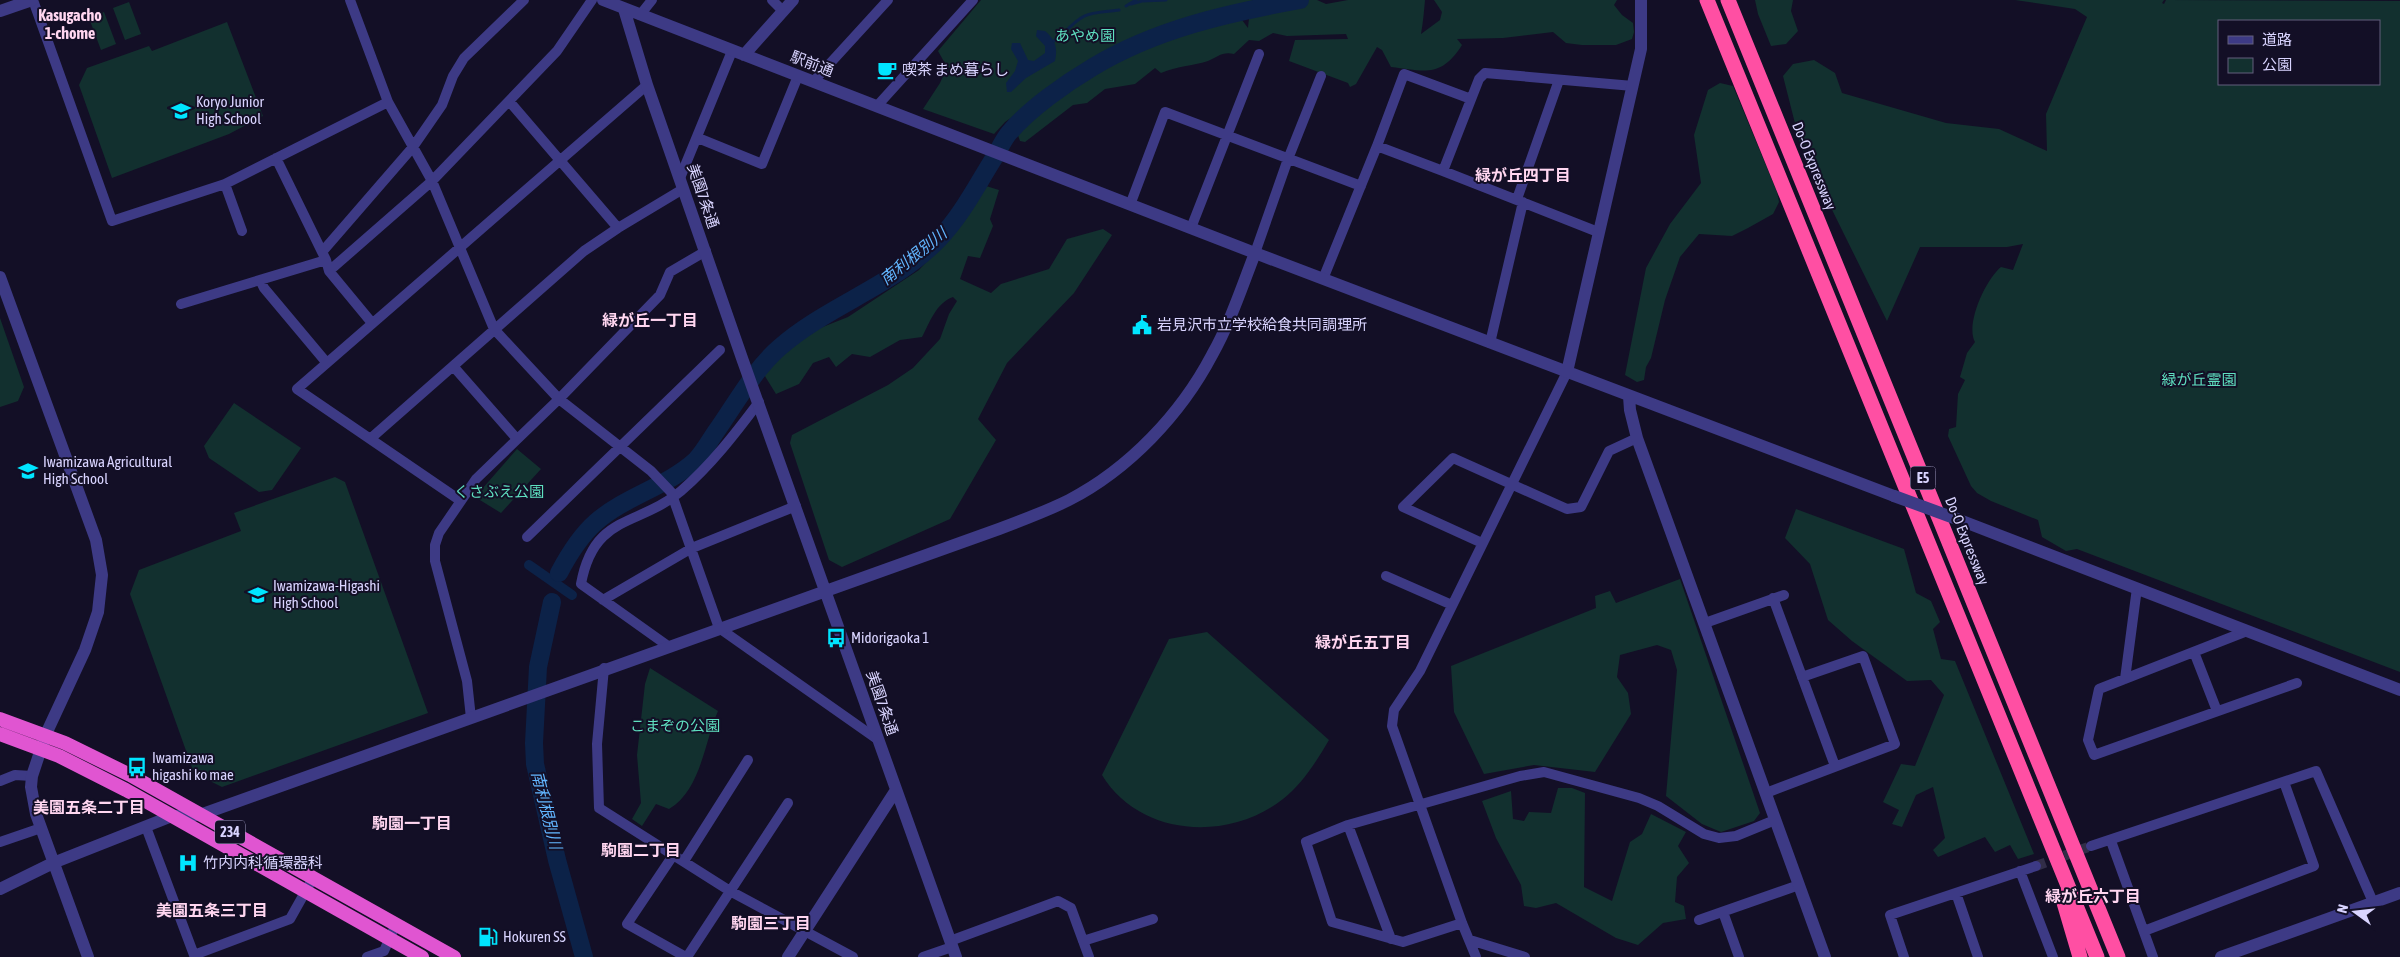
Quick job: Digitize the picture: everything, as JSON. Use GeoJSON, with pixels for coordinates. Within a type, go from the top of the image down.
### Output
{"type":"FeatureCollection","features":[{"type":"Feature","properties":{"kind":"highway","name":"E5"},"geometry":{"type":"LineString","coordinates":[[1707,0],[1978,661],[2045,835],[2097,957]]}},
{"type":"Feature","properties":{"kind":"highway","name":"Do-O Expressway"},"geometry":{"type":"LineString","coordinates":[[1728,0],[2118,957]]}},
{"type":"Feature","properties":{"kind":"highway","name":"234"},"geometry":{"type":"LineString","coordinates":[[0,719],[46,734],[130,775],[454,957]]}},
{"type":"Feature","properties":{"kind":"highway","name":"234"},"geometry":{"type":"LineString","coordinates":[[0,734],[41,748],[172,816],[306,892],[386,949],[422,957]]}},
{"type":"Feature","properties":{"kind":"highway"},"geometry":{"type":"LineString","coordinates":[[2045,835],[2080,957]]}},
{"type":"Feature","properties":{"kind":"street"},"geometry":{"type":"LineString","coordinates":[[0,11],[32,0],[112,221],[225,184],[388,102]]}},
{"type":"Feature","properties":{"kind":"street"},"geometry":{"type":"LineString","coordinates":[[350,0],[388,102],[432,181],[494,329],[560,399],[621,445],[651,471],[672,495],[719,628],[878,740]]}},
{"type":"Feature","properties":{"kind":"street"},"geometry":{"type":"LineString","coordinates":[[325,261],[413,147],[442,105],[453,76],[464,58],[524,0]]}},
{"type":"Feature","properties":{"kind":"street"},"geometry":{"type":"LineString","coordinates":[[181,304],[325,261],[432,181],[557,51],[592,0]]}},
{"type":"Feature","properties":{"kind":"street","name":"駅前通"},"geometry":{"type":"LineString","coordinates":[[603,0],[1255,253],[1957,519],[2400,690]]}},
{"type":"Feature","properties":{"kind":"street"},"geometry":{"type":"LineString","coordinates":[[640,15],[652,0]]}},
{"type":"Feature","properties":{"kind":"street"},"geometry":{"type":"LineString","coordinates":[[772,0],[783,11]]}},
{"type":"Feature","properties":{"kind":"street"},"geometry":{"type":"LineString","coordinates":[[370,439],[584,251],[681,184],[698,138],[738,53],[793,0]]}},
{"type":"Feature","properties":{"kind":"street"},"geometry":{"type":"LineString","coordinates":[[812,82],[888,0]]}},
{"type":"Feature","properties":{"kind":"street"},"geometry":{"type":"LineString","coordinates":[[876,106],[973,0]]}},
{"type":"Feature","properties":{"kind":"street"},"geometry":{"type":"LineString","coordinates":[[1476,957],[1462,924],[1392,726],[1394,710],[1420,672],[1510,484],[1567,372],[1641,49],[1641,0]]}},
{"type":"Feature","properties":{"kind":"street","name":"美園7条通"},"geometry":{"type":"LineString","coordinates":[[624,8],[647,85],[681,184],[953,948]]}},
{"type":"Feature","properties":{"kind":"street"},"geometry":{"type":"LineString","coordinates":[[1191,228],[1259,54]]}},
{"type":"Feature","properties":{"kind":"street"},"geometry":{"type":"LineString","coordinates":[[1323,279],[1404,74],[1471,99]]}},
{"type":"Feature","properties":{"kind":"street"},"geometry":{"type":"LineString","coordinates":[[1443,171],[1478,79],[1485,74],[1633,86]]}},
{"type":"Feature","properties":{"kind":"street"},"geometry":{"type":"LineString","coordinates":[[698,138],[762,164],[798,76]]}},
{"type":"Feature","properties":{"kind":"street"},"geometry":{"type":"LineString","coordinates":[[0,889],[53,863],[172,816],[200,814],[524,699],[604,668],[1030,518],[1071,499],[1112,472],[1153,436],[1195,384],[1213,355],[1255,253],[1288,159],[1321,76]]}},
{"type":"Feature","properties":{"kind":"street"},"geometry":{"type":"LineString","coordinates":[[1490,343],[1520,201],[1559,80]]}},
{"type":"Feature","properties":{"kind":"street"},"geometry":{"type":"LineString","coordinates":[[461,502],[297,389],[647,85]]}},
{"type":"Feature","properties":{"kind":"street"},"geometry":{"type":"LineString","coordinates":[[508,101],[618,228]]}},
{"type":"Feature","properties":{"kind":"street"},"geometry":{"type":"LineString","coordinates":[[1130,205],[1165,112],[1360,186]]}},
{"type":"Feature","properties":{"kind":"street"},"geometry":{"type":"LineString","coordinates":[[1377,146],[1598,232]]}},
{"type":"Feature","properties":{"kind":"street"},"geometry":{"type":"LineString","coordinates":[[276,158],[325,261],[372,323]]}},
{"type":"Feature","properties":{"kind":"street"},"geometry":{"type":"LineString","coordinates":[[225,184],[242,231]]}},
{"type":"Feature","properties":{"kind":"street"},"geometry":{"type":"LineString","coordinates":[[471,718],[466,681],[434,553],[439,533],[476,478],[560,399],[660,295],[670,272],[706,251]]}},
{"type":"Feature","properties":{"kind":"street"},"geometry":{"type":"LineString","coordinates":[[0,277],[96,540],[102,575],[100,602],[93,631],[46,734],[32,776],[32,797],[41,828],[88,957]]}},
{"type":"Feature","properties":{"kind":"street"},"geometry":{"type":"LineString","coordinates":[[260,280],[264,288],[326,362]]}},
{"type":"Feature","properties":{"kind":"street"},"geometry":{"type":"LineString","coordinates":[[527,537],[720,350]]}},
{"type":"Feature","properties":{"kind":"street"},"geometry":{"type":"LineString","coordinates":[[453,366],[517,439]]}},
{"type":"Feature","properties":{"kind":"street"},"geometry":{"type":"LineString","coordinates":[[1629,396],[1630,410],[1638,438],[1825,957]]}},
{"type":"Feature","properties":{"kind":"street"},"geometry":{"type":"LineString","coordinates":[[668,646],[581,584],[594,548],[611,529],[672,495],[719,452],[757,398]]}},
{"type":"Feature","properties":{"kind":"street"},"geometry":{"type":"LineString","coordinates":[[1482,543],[1403,507],[1453,458],[1567,509],[1581,507],[1609,451],[1638,438]]}},
{"type":"Feature","properties":{"kind":"street"},"geometry":{"type":"LineString","coordinates":[[603,600],[692,548],[796,506]]}},
{"type":"Feature","properties":{"kind":"street"},"geometry":{"type":"LineString","coordinates":[[1386,576],[1452,605]]}},
{"type":"Feature","properties":{"kind":"street"},"geometry":{"type":"LineString","coordinates":[[2124,679],[2137,588]]}},
{"type":"Feature","properties":{"kind":"street"},"geometry":{"type":"LineString","coordinates":[[1705,623],[1784,595]]}},
{"type":"Feature","properties":{"kind":"street"},"geometry":{"type":"LineString","coordinates":[[1773,598],[1835,766]]}},
{"type":"Feature","properties":{"kind":"street"},"geometry":{"type":"LineString","coordinates":[[2247,631],[2099,688],[2088,740],[2094,755],[2297,683]]}},
{"type":"Feature","properties":{"kind":"street"},"geometry":{"type":"LineString","coordinates":[[2194,652],[2217,711]]}},
{"type":"Feature","properties":{"kind":"street"},"geometry":{"type":"LineString","coordinates":[[1766,793],[1895,744],[1863,656],[1802,676]]}},
{"type":"Feature","properties":{"kind":"street"},"geometry":{"type":"LineString","coordinates":[[604,668],[596,744],[600,808],[730,891],[853,957]]}},
{"type":"Feature","properties":{"kind":"street"},"geometry":{"type":"LineString","coordinates":[[684,861],[748,760]]}},
{"type":"Feature","properties":{"kind":"street"},"geometry":{"type":"LineString","coordinates":[[2091,846],[2111,841],[2316,771],[2374,902]]}},
{"type":"Feature","properties":{"kind":"street"},"geometry":{"type":"LineString","coordinates":[[1462,924],[1403,942],[1332,922],[1306,842],[1348,825],[1520,776],[1544,772],[1639,798],[1658,806],[1704,834],[1719,838],[1736,836],[1776,820]]}},
{"type":"Feature","properties":{"kind":"street"},"geometry":{"type":"LineString","coordinates":[[0,781],[15,775],[32,776]]}},
{"type":"Feature","properties":{"kind":"street"},"geometry":{"type":"LineString","coordinates":[[2144,931],[2314,866],[2284,782]]}},
{"type":"Feature","properties":{"kind":"street"},"geometry":{"type":"LineString","coordinates":[[788,957],[896,790]]}},
{"type":"Feature","properties":{"kind":"street"},"geometry":{"type":"LineString","coordinates":[[674,854],[627,924],[687,957],[788,803]]}},
{"type":"Feature","properties":{"kind":"street"},"geometry":{"type":"LineString","coordinates":[[1348,825],[1391,939]]}},
{"type":"Feature","properties":{"kind":"street"},"geometry":{"type":"LineString","coordinates":[[146,826],[194,955],[290,919],[314,878]]}},
{"type":"Feature","properties":{"kind":"street"},"geometry":{"type":"LineString","coordinates":[[0,842],[41,828]]}},
{"type":"Feature","properties":{"kind":"street"},"geometry":{"type":"LineString","coordinates":[[2111,841],[2153,957]]}},
{"type":"Feature","properties":{"kind":"street"},"geometry":{"type":"LineString","coordinates":[[1904,957],[1890,915],[2036,866]]}},
{"type":"Feature","properties":{"kind":"street"},"geometry":{"type":"LineString","coordinates":[[2020,871],[2053,957]]}},
{"type":"Feature","properties":{"kind":"street"},"geometry":{"type":"LineString","coordinates":[[1699,920],[1799,885]]}},
{"type":"Feature","properties":{"kind":"street"},"geometry":{"type":"LineString","coordinates":[[1956,893],[1978,957]]}},
{"type":"Feature","properties":{"kind":"street"},"geometry":{"type":"LineString","coordinates":[[2222,957],[2400,893]]}},
{"type":"Feature","properties":{"kind":"street"},"geometry":{"type":"LineString","coordinates":[[923,957],[953,948],[1058,902],[1071,908],[1089,957]]}},
{"type":"Feature","properties":{"kind":"street"},"geometry":{"type":"LineString","coordinates":[[1723,912],[1739,957]]}},
{"type":"Feature","properties":{"kind":"street"},"geometry":{"type":"LineString","coordinates":[[1084,941],[1153,919]]}},
{"type":"Feature","properties":{"kind":"street"},"geometry":{"type":"LineString","coordinates":[[368,957],[386,949],[396,924]]}},
{"type":"Feature","properties":{"kind":"street"},"geometry":{"type":"LineString","coordinates":[[1470,940],[1496,946],[1525,957]]}},
{"type":"Feature","properties":{"kind":"green space","name":"あやめ園"},"geometry":{"type":"Polygon","coordinates":[[[981,0],[1255,0],[1194,17],[1227,10],[1242,20],[1248,28],[1252,9],[1260,0],[1317,0],[1326,4],[1348,0],[1425,0],[1421,34],[1440,20],[1442,12],[1434,0],[1617,0],[1614,5],[1622,15],[1633,23],[1634,32],[1632,39],[1616,45],[1566,43],[1553,32],[1503,38],[1457,39],[1462,45],[1454,56],[1439,68],[1431,70],[1391,67],[1382,50],[1377,47],[1356,84],[1350,87],[1348,83],[1289,61],[1295,40],[1348,39],[1346,34],[1287,36],[1273,33],[1259,41],[1249,40],[1234,54],[1223,54],[1208,61],[1161,73],[1155,68],[1135,84],[1105,89],[1087,103],[1073,105],[1025,142],[1020,141],[1016,130],[1041,100],[1102,55],[1005,122],[994,134],[923,109],[940,83],[947,67],[938,51],[981,0]]]}},
{"type":"Feature","properties":{"kind":"green space"},"geometry":{"type":"Polygon","coordinates":[[[1755,0],[1793,0],[1791,11],[1798,31],[1786,44],[1771,46],[1758,14],[1755,0]]]}},
{"type":"Feature","properties":{"kind":"green space","name":"緑が丘霊園"},"geometry":{"type":"Polygon","coordinates":[[[2015,0],[2164,0],[2162,3],[2164,4],[2166,0],[2400,1],[2400,672],[2077,549],[2066,551],[2042,537],[2038,520],[1991,501],[1977,493],[1971,486],[1948,436],[1949,429],[1956,427],[1958,394],[1965,380],[1960,377],[1967,353],[1975,342],[1973,324],[1979,302],[1989,281],[2001,267],[2013,270],[2023,244],[2007,247],[1920,247],[1887,321],[1801,147],[1783,76],[1793,64],[1814,60],[1835,73],[1842,93],[1946,123],[1999,129],[2047,151],[2046,114],[2087,17],[2075,9],[2015,0]]]}},
{"type":"Feature","properties":{"kind":"green space"},"geometry":{"type":"Polygon","coordinates":[[[129,2],[141,34],[125,40],[113,8],[129,2]]]}},
{"type":"Feature","properties":{"kind":"green space"},"geometry":{"type":"Polygon","coordinates":[[[104,12],[116,44],[101,50],[89,18],[104,12]]]}},
{"type":"Feature","properties":{"kind":"green space"},"geometry":{"type":"Polygon","coordinates":[[[227,22],[263,116],[229,134],[112,178],[79,85],[87,68],[149,46],[152,51],[227,22]]]}},
{"type":"Feature","properties":{"kind":"green space"},"geometry":{"type":"Polygon","coordinates":[[[1720,83],[1733,86],[1777,192],[1779,202],[1773,214],[1732,236],[1699,234],[1680,257],[1665,300],[1644,380],[1637,382],[1625,375],[1646,268],[1670,224],[1701,183],[1694,135],[1708,90],[1720,83]]]}},
{"type":"Feature","properties":{"kind":"green space"},"geometry":{"type":"Polygon","coordinates":[[[986,186],[999,190],[990,219],[993,226],[980,258],[968,256],[960,279],[991,293],[1001,284],[1049,269],[1067,239],[1103,229],[1112,235],[1074,293],[1007,363],[978,419],[996,440],[950,519],[842,567],[829,560],[790,443],[792,435],[888,385],[913,368],[940,339],[949,314],[957,301],[953,297],[938,308],[922,337],[900,340],[870,357],[852,354],[836,367],[829,357],[813,363],[799,384],[776,394],[763,373],[805,334],[848,317],[919,270],[963,222],[986,186]]]}},
{"type":"Feature","properties":{"kind":"green space"},"geometry":{"type":"Polygon","coordinates":[[[0,318],[24,387],[18,401],[0,407],[0,318]]]}},
{"type":"Feature","properties":{"kind":"green space"},"geometry":{"type":"Polygon","coordinates":[[[234,403],[301,448],[272,490],[259,492],[209,458],[204,446],[234,403]]]}},
{"type":"Feature","properties":{"kind":"green space","name":"くさぶえ公園"},"geometry":{"type":"Polygon","coordinates":[[[517,449],[541,469],[501,513],[475,497],[517,449]]]}},
{"type":"Feature","properties":{"kind":"green space"},"geometry":{"type":"Polygon","coordinates":[[[335,477],[345,482],[428,713],[222,787],[194,773],[130,594],[139,570],[241,531],[234,513],[335,477]]]}},
{"type":"Feature","properties":{"kind":"green space"},"geometry":{"type":"Polygon","coordinates":[[[1796,509],[1904,549],[1916,593],[1931,601],[1940,622],[1933,629],[1941,659],[1955,661],[2034,854],[2018,859],[2010,845],[1995,852],[1985,837],[1938,857],[1933,850],[1945,838],[1933,787],[1916,795],[1902,827],[1892,824],[1899,810],[1883,802],[1901,764],[1915,766],[1944,695],[1931,680],[1907,681],[1852,641],[1828,620],[1810,564],[1785,538],[1796,509]]]}},
{"type":"Feature","properties":{"kind":"green space"},"geometry":{"type":"Polygon","coordinates":[[[1680,579],[1760,813],[1754,821],[1721,832],[1702,824],[1666,796],[1677,670],[1671,650],[1657,645],[1620,655],[1617,677],[1628,693],[1631,714],[1595,772],[1534,765],[1484,774],[1454,712],[1451,666],[1596,608],[1595,596],[1610,591],[1616,603],[1680,579]]]}},
{"type":"Feature","properties":{"kind":"green space"},"geometry":{"type":"Polygon","coordinates":[[[1207,632],[1329,740],[1297,786],[1283,799],[1261,813],[1237,822],[1212,827],[1186,826],[1161,821],[1139,811],[1118,796],[1102,775],[1169,639],[1207,632]]]}},
{"type":"Feature","properties":{"kind":"green space","name":"こまぞの公園"},"geometry":{"type":"Polygon","coordinates":[[[650,668],[718,711],[700,765],[688,790],[680,801],[669,809],[656,804],[642,826],[632,819],[641,803],[637,755],[645,684],[650,668]]]}},
{"type":"Feature","properties":{"kind":"green space"},"geometry":{"type":"Polygon","coordinates":[[[1558,788],[1572,788],[1585,793],[1584,887],[1612,901],[1630,842],[1642,834],[1651,814],[1686,832],[1678,846],[1689,863],[1677,877],[1675,902],[1684,906],[1686,919],[1663,923],[1638,945],[1616,938],[1556,903],[1536,908],[1524,906],[1521,885],[1496,838],[1482,801],[1511,791],[1513,819],[1524,821],[1529,812],[1551,813],[1558,788]]]}},
{"type":"Feature","properties":{"kind":"water"},"geometry":{"type":"Polygon","coordinates":[[[1037,30],[1045,31],[1051,37],[1056,48],[1055,61],[1026,78],[1011,92],[1007,92],[1006,83],[1015,71],[1018,61],[1011,49],[1012,43],[1020,43],[1028,60],[1034,61],[1045,53],[1045,46],[1036,36],[1037,30]]]}},
{"type":"Feature","properties":{"kind":"waterway"},"geometry":{"type":"LineString","coordinates":[[1126,6],[1136,0]]}},
{"type":"Feature","properties":{"kind":"waterway"},"geometry":{"type":"LineString","coordinates":[[1131,4],[1142,1],[1166,0]]}},
{"type":"Feature","properties":{"kind":"waterway","name":"南利根別川"},"geometry":{"type":"LineString","coordinates":[[559,573],[575,546],[596,522],[620,505],[672,478],[695,461],[761,367],[779,348],[818,319],[902,270],[939,239],[962,210],[1007,136],[1017,124],[1048,97],[1082,73],[1142,42],[1219,17],[1300,0]]}},
{"type":"Feature","properties":{"kind":"waterway"},"geometry":{"type":"LineString","coordinates":[[1063,34],[1088,14],[1119,10]]}},
{"type":"Feature","properties":{"kind":"waterway"},"geometry":{"type":"LineString","coordinates":[[529,565],[572,595]]}},
{"type":"Feature","properties":{"kind":"waterway","name":"南利根別川"},"geometry":{"type":"LineString","coordinates":[[552,602],[538,667],[534,743],[535,764],[557,860],[584,957]]}},
{"type":"Feature","properties":{"kind":"tunnel"},"geometry":{"type":"LineString","coordinates":[[2036,866],[2091,846]]}},
{"type":"Feature","properties":{"kind":"place","name":"喫茶 まめ暮らし"},"geometry":{"type":"Point","coordinates":[887,70]}},
{"type":"Feature","properties":{"kind":"place","name":"Koryo Junior High School"},"geometry":{"type":"Point","coordinates":[181,111]}},
{"type":"Feature","properties":{"kind":"place","name":"岩見沢市立学校給食共同調理所"},"geometry":{"type":"Point","coordinates":[1142,325]}},
{"type":"Feature","properties":{"kind":"place","name":"Iwamizawa Agricultural High School"},"geometry":{"type":"Point","coordinates":[28,471]}},
{"type":"Feature","properties":{"kind":"place","name":"Iwamizawa-Higashi High School"},"geometry":{"type":"Point","coordinates":[258,595]}},
{"type":"Feature","properties":{"kind":"place","name":"Midorigaoka 1"},"geometry":{"type":"Point","coordinates":[836,638]}},
{"type":"Feature","properties":{"kind":"place","name":"Iwamizawa higashi ko mae"},"geometry":{"type":"Point","coordinates":[137,767]}},
{"type":"Feature","properties":{"kind":"place","name":"竹内内科循環器科"},"geometry":{"type":"Point","coordinates":[188,863]}},
{"type":"Feature","properties":{"kind":"place","name":"Hokuren SS"},"geometry":{"type":"Point","coordinates":[488,937]}},
{"type":"Feature","properties":{"kind":"district","name":"Kasugacho 1-chome"},"geometry":{"type":"Point","coordinates":[70,24]}},
{"type":"Feature","properties":{"kind":"district","name":"緑が丘四丁目"},"geometry":{"type":"Point","coordinates":[1523,175]}},
{"type":"Feature","properties":{"kind":"district","name":"緑が丘一丁目"},"geometry":{"type":"Point","coordinates":[650,320]}},
{"type":"Feature","properties":{"kind":"district","name":"緑が丘五丁目"},"geometry":{"type":"Point","coordinates":[1363,642]}},
{"type":"Feature","properties":{"kind":"district","name":"美園五条二丁目"},"geometry":{"type":"Point","coordinates":[89,807]}},
{"type":"Feature","properties":{"kind":"district","name":"駒園一丁目"},"geometry":{"type":"Point","coordinates":[412,823]}},
{"type":"Feature","properties":{"kind":"district","name":"駒園二丁目"},"geometry":{"type":"Point","coordinates":[641,850]}},
{"type":"Feature","properties":{"kind":"district","name":"緑が丘六丁目"},"geometry":{"type":"Point","coordinates":[2093,896]}},
{"type":"Feature","properties":{"kind":"district","name":"美園五条三丁目"},"geometry":{"type":"Point","coordinates":[212,910]}},
{"type":"Feature","properties":{"kind":"district","name":"駒園三丁目"},"geometry":{"type":"Point","coordinates":[771,923]}}]}
